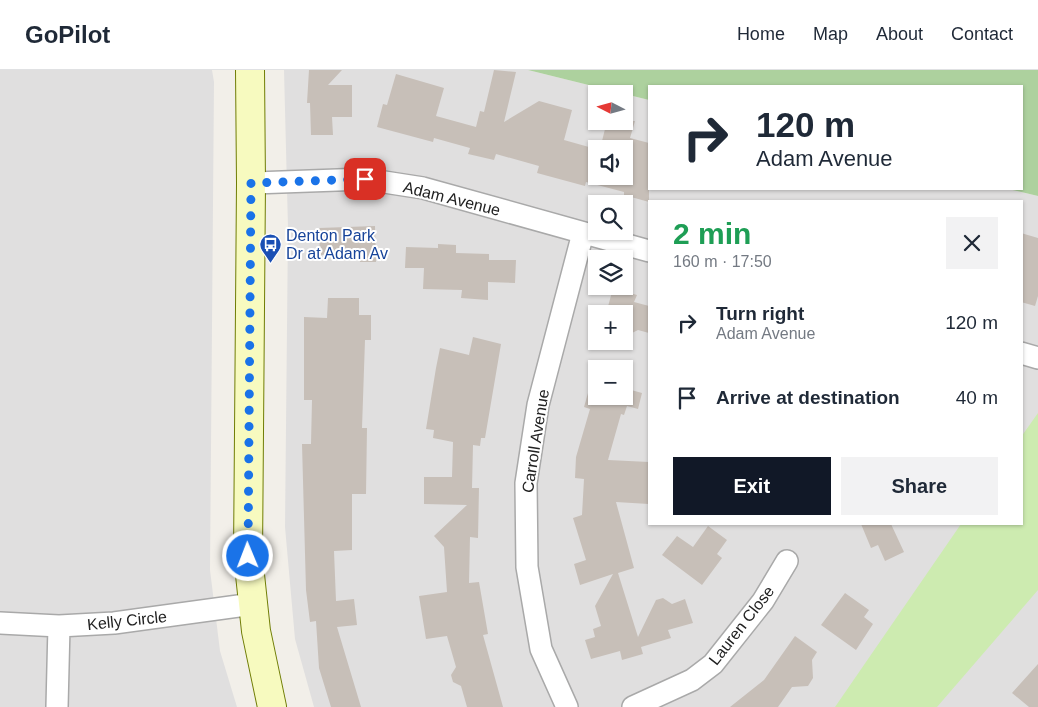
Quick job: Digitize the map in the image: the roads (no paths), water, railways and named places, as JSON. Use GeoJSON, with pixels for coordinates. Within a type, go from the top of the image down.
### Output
{"type":"FeatureCollection","features":[{"type":"Feature","properties":{"kind":"main road"},"geometry":{"type":"LineString","coordinates":[[250,70],[248,556],[264,676],[272,707]]}},
{"type":"Feature","properties":{"kind":"street","name":"Adam Avenue"},"geometry":{"type":"LineString","coordinates":[[251,183],[375,181],[423,188],[648,251]]}},
{"type":"Feature","properties":{"kind":"street","name":"Carroll Avenue"},"geometry":{"type":"LineString","coordinates":[[567,707],[541,649],[526,567],[526,483],[538,405],[584,233]]}},
{"type":"Feature","properties":{"kind":"street"},"geometry":{"type":"LineString","coordinates":[[1023,354],[1038,358]]}},
{"type":"Feature","properties":{"kind":"street","name":"Lauren Close"},"geometry":{"type":"LineString","coordinates":[[633,707],[692,680],[713,664],[763,601],[787,561]]}},
{"type":"Feature","properties":{"kind":"street","name":"Kelly Circle"},"geometry":{"type":"LineString","coordinates":[[0,623],[59,626],[114,623],[253,604]]}},
{"type":"Feature","properties":{"kind":"street"},"geometry":{"type":"LineString","coordinates":[[57,707],[59,626]]}},
{"type":"Feature","properties":{"kind":"place","name":"Denton Park Dr at Adam Av"},"geometry":{"type":"Point","coordinates":[270,263]}}]}
